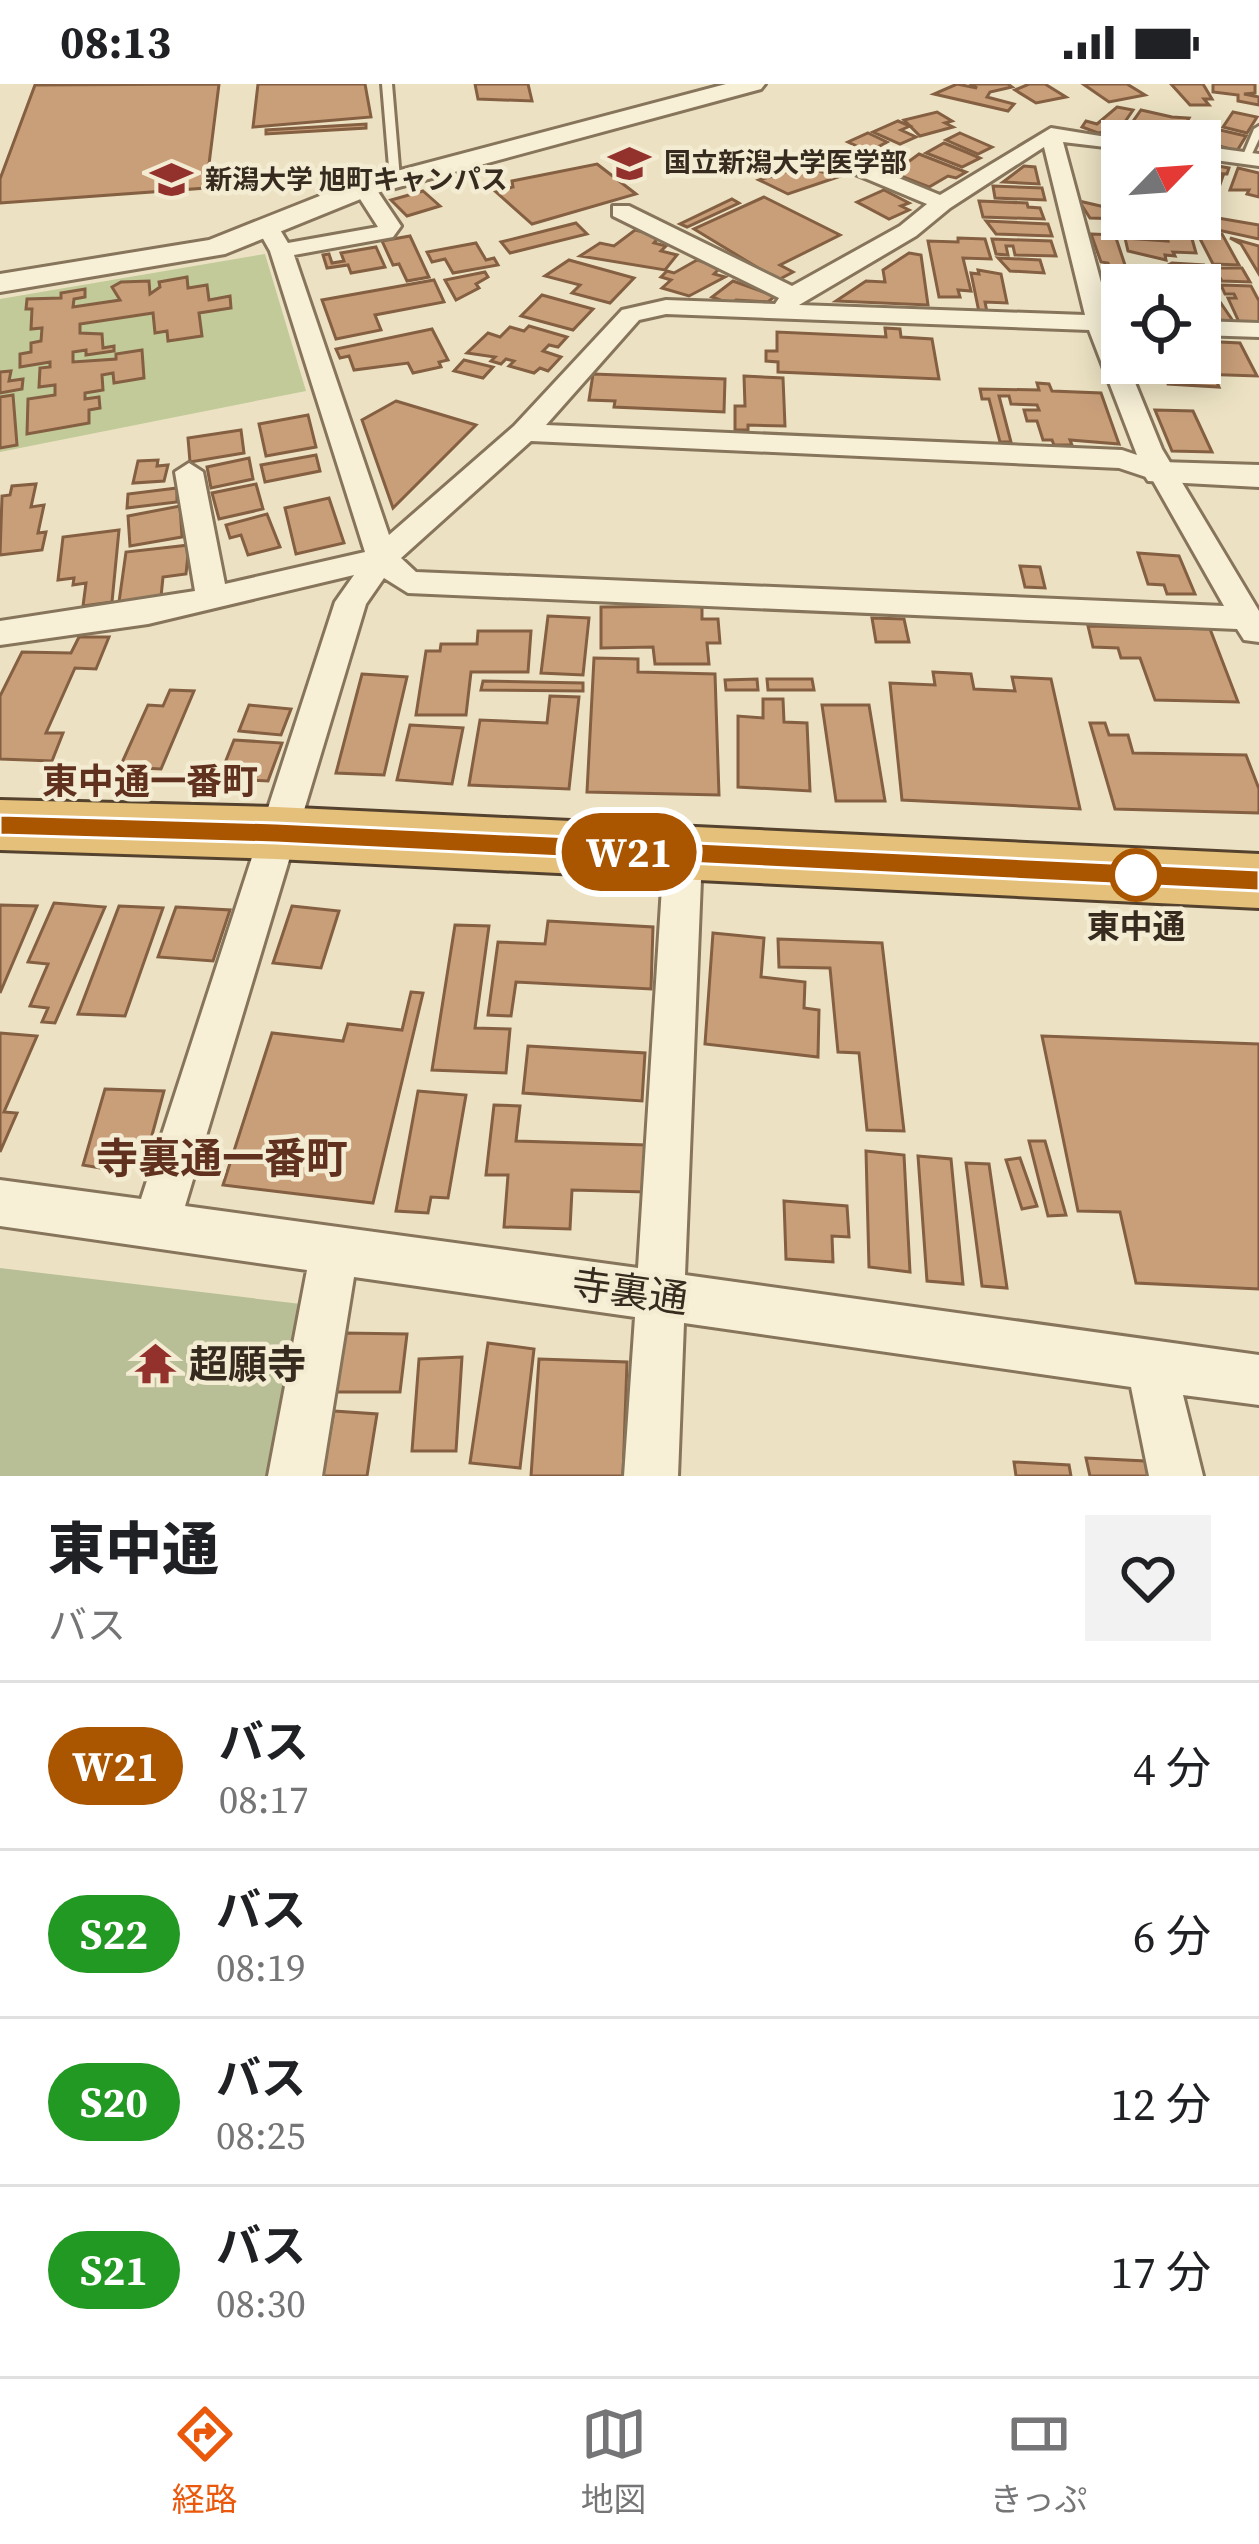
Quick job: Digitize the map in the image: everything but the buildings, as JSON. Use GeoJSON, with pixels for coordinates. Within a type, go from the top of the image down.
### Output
{"type":"FeatureCollection","features":[{"type":"Feature","properties":{"kind":"highway"},"geometry":{"type":"LineString","coordinates":[[0,825],[276,833],[1259,880]]}},
{"type":"Feature","properties":{"kind":"street"},"geometry":{"type":"LineString","coordinates":[[274,240],[364,188],[753,84]]}},
{"type":"Feature","properties":{"kind":"street"},"geometry":{"type":"LineString","coordinates":[[788,302],[908,231],[942,203],[1051,134],[1101,140]]}},
{"type":"Feature","properties":{"kind":"street"},"geometry":{"type":"LineString","coordinates":[[1051,134],[1101,295]]}},
{"type":"Feature","properties":{"kind":"street"},"geometry":{"type":"LineString","coordinates":[[1221,155],[1252,159]]}},
{"type":"Feature","properties":{"kind":"street"},"geometry":{"type":"LineString","coordinates":[[843,162],[942,203]]}},
{"type":"Feature","properties":{"kind":"street"},"geometry":{"type":"LineString","coordinates":[[0,283],[274,240],[385,232],[390,226],[364,188]]}},
{"type":"Feature","properties":{"kind":"street"},"geometry":{"type":"LineString","coordinates":[[621,212],[788,302]]}},
{"type":"Feature","properties":{"kind":"street"},"geometry":{"type":"LineString","coordinates":[[274,240],[382,558],[408,582],[1253,629]]}},
{"type":"Feature","properties":{"kind":"street"},"geometry":{"type":"LineString","coordinates":[[156,1225],[351,602],[382,558],[524,432],[632,315],[666,307],[788,302],[1101,323]]}},
{"type":"Feature","properties":{"kind":"street"},"geometry":{"type":"LineString","coordinates":[[1221,329],[1259,330]]}},
{"type":"Feature","properties":{"kind":"street"},"geometry":{"type":"LineString","coordinates":[[1131,384],[1161,473],[1253,629]]}},
{"type":"Feature","properties":{"kind":"street"},"geometry":{"type":"LineString","coordinates":[[524,432],[1123,459],[1161,473],[1259,476]]}},
{"type":"Feature","properties":{"kind":"street"},"geometry":{"type":"LineString","coordinates":[[189,472],[212,596]]}},
{"type":"Feature","properties":{"kind":"street"},"geometry":{"type":"LineString","coordinates":[[0,633],[148,613],[382,558]]}},
{"type":"Feature","properties":{"kind":"street"},"geometry":{"type":"LineString","coordinates":[[651,1476],[683,855]]}},
{"type":"Feature","properties":{"kind":"street","name":"寺裏通"},"geometry":{"type":"LineString","coordinates":[[0,1203],[1259,1380]]}},
{"type":"Feature","properties":{"kind":"street"},"geometry":{"type":"LineString","coordinates":[[295,1476],[334,1250]]}},
{"type":"Feature","properties":{"kind":"street"},"geometry":{"type":"LineString","coordinates":[[1151,1365],[1176,1476]]}},
{"type":"Feature","properties":{"kind":"lane"},"geometry":{"type":"LineString","coordinates":[[387,84],[395,179]]}},
{"type":"Feature","properties":{"kind":"lane"},"geometry":{"type":"LineString","coordinates":[[1252,159],[1259,129]]}},
{"type":"Feature","properties":{"kind":"green space"},"geometry":{"type":"Polygon","coordinates":[[[265,254],[306,391],[0,452],[0,299],[265,254]]]}},
{"type":"Feature","properties":{"kind":"green space","name":"超願寺"},"geometry":{"type":"Polygon","coordinates":[[[0,1268],[301,1304],[270,1476],[0,1476],[0,1268]]]}},
{"type":"Feature","properties":{"kind":"bus line","name":"W21"},"geometry":{"type":"LineString","coordinates":[[0,825],[276,833],[1259,881]]}},
{"type":"Feature","properties":{"kind":"place","name":"国立新潟大学医学部"},"geometry":{"type":"Point","coordinates":[630,163]}},
{"type":"Feature","properties":{"kind":"place","name":"新潟大学 旭町キャンパス"},"geometry":{"type":"Point","coordinates":[171,180]}},
{"type":"Feature","properties":{"kind":"place","name":"東中通"},"geometry":{"type":"Point","coordinates":[1136,875]}},
{"type":"Feature","properties":{"kind":"place","name":"超願寺"},"geometry":{"type":"Point","coordinates":[155,1364]}},
{"type":"Feature","properties":{"kind":"district","name":"東中通一番町"},"geometry":{"type":"Point","coordinates":[150,781]}},
{"type":"Feature","properties":{"kind":"district","name":"寺裏通一番町"},"geometry":{"type":"Point","coordinates":[222,1158]}}]}
